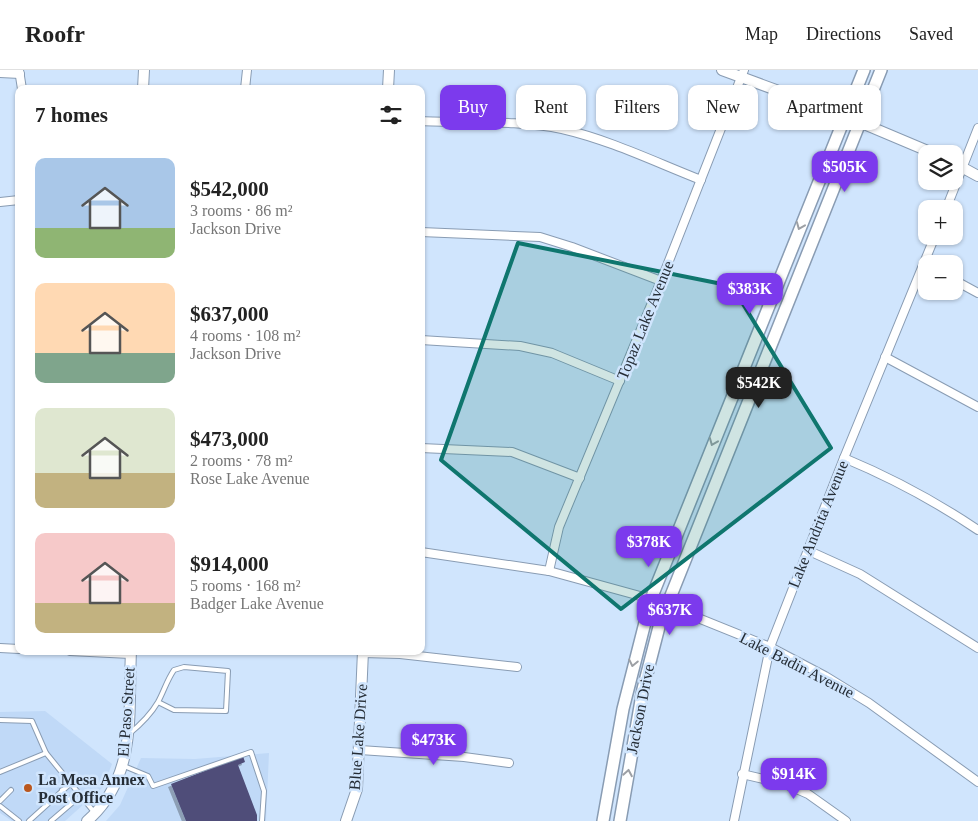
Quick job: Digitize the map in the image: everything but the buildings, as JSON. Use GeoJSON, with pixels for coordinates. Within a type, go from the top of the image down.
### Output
{"type":"FeatureCollection","features":[{"type":"Feature","properties":{"kind":"main road","name":"Jackson Drive"},"geometry":{"type":"LineString","coordinates":[[858,85],[864,70]]}},
{"type":"Feature","properties":{"kind":"main road","name":"Jackson Drive"},"geometry":{"type":"LineString","coordinates":[[875,85],[881,70]]}},
{"type":"Feature","properties":{"kind":"main road","name":"Jackson Drive"},"geometry":{"type":"LineString","coordinates":[[603,821],[623,709],[635,656],[651,600],[840,130]]}},
{"type":"Feature","properties":{"kind":"main road","name":"Jackson Drive"},"geometry":{"type":"LineString","coordinates":[[620,821],[643,689],[666,606],[857,130]]}},
{"type":"Feature","properties":{"kind":"street"},"geometry":{"type":"LineString","coordinates":[[143,85],[144,70]]}},
{"type":"Feature","properties":{"kind":"street"},"geometry":{"type":"LineString","coordinates":[[245,85],[247,70]]}},
{"type":"Feature","properties":{"kind":"street"},"geometry":{"type":"LineString","coordinates":[[388,85],[389,70]]}},
{"type":"Feature","properties":{"kind":"street"},"geometry":{"type":"LineString","coordinates":[[722,70],[743,74],[770,85]]}},
{"type":"Feature","properties":{"kind":"street"},"geometry":{"type":"LineString","coordinates":[[0,74],[20,72],[22,85]]}},
{"type":"Feature","properties":{"kind":"street","name":"Topaz Lake Avenue"},"geometry":{"type":"LineString","coordinates":[[549,571],[559,527],[661,281],[743,74]]}},
{"type":"Feature","properties":{"kind":"street"},"geometry":{"type":"LineString","coordinates":[[425,121],[533,125],[561,129],[597,139],[701,180]]}},
{"type":"Feature","properties":{"kind":"street"},"geometry":{"type":"LineString","coordinates":[[963,156],[978,128]]}},
{"type":"Feature","properties":{"kind":"street"},"geometry":{"type":"LineString","coordinates":[[879,130],[918,147]]}},
{"type":"Feature","properties":{"kind":"street"},"geometry":{"type":"LineString","coordinates":[[963,168],[978,176]]}},
{"type":"Feature","properties":{"kind":"street"},"geometry":{"type":"LineString","coordinates":[[0,202],[15,200]]}},
{"type":"Feature","properties":{"kind":"street"},"geometry":{"type":"LineString","coordinates":[[425,232],[540,238],[572,247],[661,281]]}},
{"type":"Feature","properties":{"kind":"street","name":"Lake Andrita Avenue"},"geometry":{"type":"LineString","coordinates":[[734,821],[742,774],[770,647],[844,458],[918,280]]}},
{"type":"Feature","properties":{"kind":"street"},"geometry":{"type":"LineString","coordinates":[[963,285],[978,293]]}},
{"type":"Feature","properties":{"kind":"street"},"geometry":{"type":"LineString","coordinates":[[425,340],[520,346],[552,353],[620,381]]}},
{"type":"Feature","properties":{"kind":"street"},"geometry":{"type":"LineString","coordinates":[[885,357],[978,407]]}},
{"type":"Feature","properties":{"kind":"street"},"geometry":{"type":"LineString","coordinates":[[425,448],[512,452],[580,478]]}},
{"type":"Feature","properties":{"kind":"street"},"geometry":{"type":"LineString","coordinates":[[844,458],[888,476],[942,505],[978,530]]}},
{"type":"Feature","properties":{"kind":"street"},"geometry":{"type":"LineString","coordinates":[[807,550],[860,574],[978,648]]}},
{"type":"Feature","properties":{"kind":"street","name":"Lake Badin Avenue"},"geometry":{"type":"LineString","coordinates":[[425,553],[549,571],[651,600],[770,647],[825,676],[869,703],[978,782]]}},
{"type":"Feature","properties":{"kind":"street"},"geometry":{"type":"LineString","coordinates":[[0,648],[15,649]]}},
{"type":"Feature","properties":{"kind":"street","name":"El Paso Street"},"geometry":{"type":"LineString","coordinates":[[87,821],[96,814],[108,799],[120,777],[127,736],[131,655]]}},
{"type":"Feature","properties":{"kind":"street","name":"Blue Lake Drive"},"geometry":{"type":"LineString","coordinates":[[346,821],[357,790],[363,655]]}},
{"type":"Feature","properties":{"kind":"street"},"geometry":{"type":"LineString","coordinates":[[409,655],[516,667]]}},
{"type":"Feature","properties":{"kind":"street"},"geometry":{"type":"LineString","coordinates":[[360,750],[464,757],[509,763]]}},
{"type":"Feature","properties":{"kind":"street"},"geometry":{"type":"LineString","coordinates":[[742,774],[785,784],[808,794],[846,821]]}},
{"type":"Feature","properties":{"kind":"lane"},"geometry":{"type":"LineString","coordinates":[[127,736],[140,726],[158,702],[166,681],[174,670],[184,667],[228,671],[226,711],[174,710],[158,702]]}},
{"type":"Feature","properties":{"kind":"lane"},"geometry":{"type":"LineString","coordinates":[[0,720],[32,721],[46,753],[96,814]]}},
{"type":"Feature","properties":{"kind":"lane"},"geometry":{"type":"LineString","coordinates":[[122,766],[148,776],[153,786],[251,752],[264,791],[262,821]]}},
{"type":"Feature","properties":{"kind":"lane"},"geometry":{"type":"LineString","coordinates":[[0,772],[46,753]]}},
{"type":"Feature","properties":{"kind":"lane"},"geometry":{"type":"LineString","coordinates":[[29,821],[71,783]]}},
{"type":"Feature","properties":{"kind":"lane"},"geometry":{"type":"LineString","coordinates":[[0,801],[11,790]]}},
{"type":"Feature","properties":{"kind":"lane"},"geometry":{"type":"LineString","coordinates":[[52,821],[72,803],[62,790]]}},
{"type":"Feature","properties":{"kind":"lane"},"geometry":{"type":"LineString","coordinates":[[0,806],[19,821]]}},
{"type":"Feature","properties":{"kind":"highlighted area"},"geometry":{"type":"Polygon","coordinates":[[[518,243],[732,286],[831,448],[621,609],[441,460],[518,243]]]}},
{"type":"Feature","properties":{"kind":"shaded area"},"geometry":{"type":"Polygon","coordinates":[[[45,711],[112,764],[103,787],[65,821],[12,821],[0,813],[0,712],[45,711]]]}},
{"type":"Feature","properties":{"kind":"shaded area"},"geometry":{"type":"Polygon","coordinates":[[[269,753],[266,821],[106,821],[120,805],[141,758],[195,759],[269,753]]]}},
{"type":"Feature","properties":{"kind":"place","name":"La Mesa Annex Post Office"},"geometry":{"type":"Point","coordinates":[28,788]}}]}
